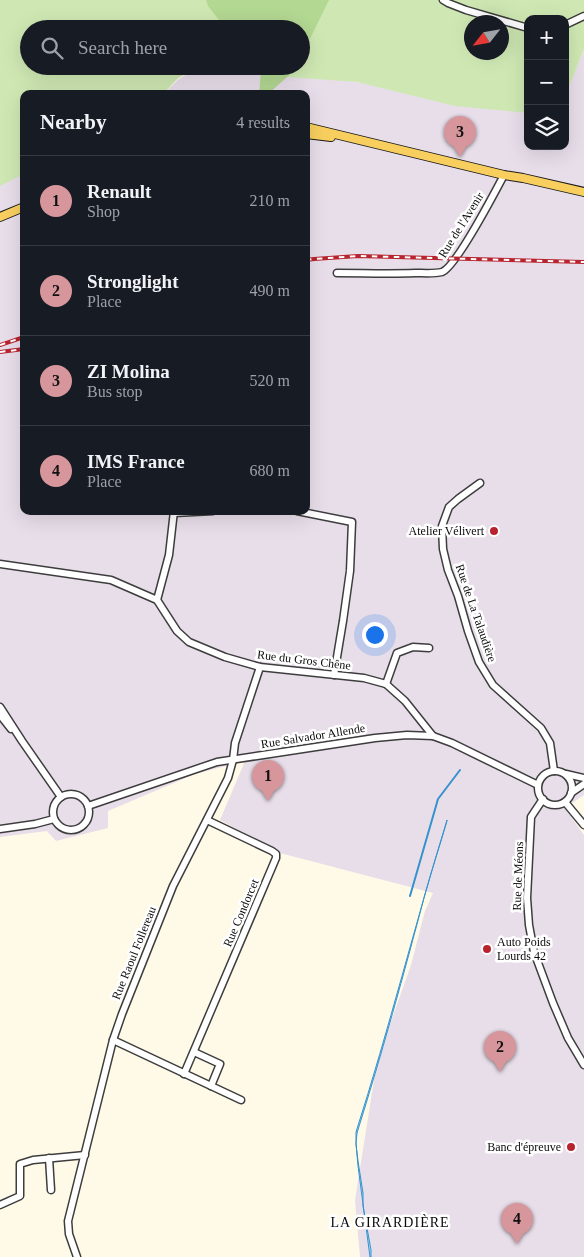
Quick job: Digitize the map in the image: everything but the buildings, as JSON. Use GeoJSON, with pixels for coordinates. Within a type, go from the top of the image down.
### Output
{"type":"FeatureCollection","features":[{"type":"Feature","properties":{"kind":"main road"},"geometry":{"type":"LineString","coordinates":[[310,128],[504,175],[584,192]]}},
{"type":"Feature","properties":{"kind":"main road"},"geometry":{"type":"LineString","coordinates":[[310,135],[365,142]]}},
{"type":"Feature","properties":{"kind":"main road"},"geometry":{"type":"LineString","coordinates":[[0,218],[20,209]]}},
{"type":"Feature","properties":{"kind":"street"},"geometry":{"type":"LineString","coordinates":[[445,2],[524,27]]}},
{"type":"Feature","properties":{"kind":"street"},"geometry":{"type":"LineString","coordinates":[[569,23],[584,16]]}},
{"type":"Feature","properties":{"kind":"street","name":"Rue de l'Avenir"},"geometry":{"type":"LineString","coordinates":[[337,272],[442,272],[447,269],[466,242],[504,175]]}},
{"type":"Feature","properties":{"kind":"street","name":"Rue de La Talaudière"},"geometry":{"type":"LineString","coordinates":[[480,483],[449,508],[442,526],[443,549],[448,570],[479,662],[493,684],[540,728],[550,743],[554,771]]}},
{"type":"Feature","properties":{"kind":"street"},"geometry":{"type":"LineString","coordinates":[[310,514],[352,522],[350,571],[334,676]]}},
{"type":"Feature","properties":{"kind":"street"},"geometry":{"type":"LineString","coordinates":[[0,564],[112,580],[157,600],[169,555],[174,515]]}},
{"type":"Feature","properties":{"kind":"street","name":"Rue du Gros Chêne"},"geometry":{"type":"LineString","coordinates":[[157,600],[177,631],[190,642],[225,657],[260,667],[364,678],[386,684],[405,700],[433,736]]}},
{"type":"Feature","properties":{"kind":"street"},"geometry":{"type":"LineString","coordinates":[[386,684],[397,653],[413,647],[429,648]]}},
{"type":"Feature","properties":{"kind":"street","name":"Rue Raoul Follereau"},"geometry":{"type":"LineString","coordinates":[[77,1257],[69,1234],[68,1220],[113,1040],[173,886],[228,778],[235,744],[260,667]]}},
{"type":"Feature","properties":{"kind":"street"},"geometry":{"type":"LineString","coordinates":[[0,707],[61,797]]}},
{"type":"Feature","properties":{"kind":"street"},"geometry":{"type":"LineString","coordinates":[[0,715],[22,741]]}},
{"type":"Feature","properties":{"kind":"street","name":"Rue Salvador Allende"},"geometry":{"type":"LineString","coordinates":[[88,806],[217,762],[375,738],[407,735],[433,736],[460,746],[538,785]]}},
{"type":"Feature","properties":{"kind":"street"},"geometry":{"type":"LineString","coordinates":[[565,774],[571,781],[572,787],[569,798],[565,802],[555,805],[543,800],[538,791],[538,785],[542,776],[547,773],[558,771],[584,778]]}},
{"type":"Feature","properties":{"kind":"street"},"geometry":{"type":"LineString","coordinates":[[571,793],[584,784]]}},
{"type":"Feature","properties":{"kind":"street"},"geometry":{"type":"LineString","coordinates":[[71,794],[76,795],[88,806],[87,818],[84,824],[74,830],[62,828],[54,819],[54,807],[61,797],[71,794]]}},
{"type":"Feature","properties":{"kind":"street","name":"Rue de Méons"},"geometry":{"type":"LineString","coordinates":[[543,800],[531,817],[527,898],[529,926],[534,952],[554,1003],[568,1038],[584,1065]]}},
{"type":"Feature","properties":{"kind":"street"},"geometry":{"type":"LineString","coordinates":[[565,802],[584,825]]}},
{"type":"Feature","properties":{"kind":"street"},"geometry":{"type":"LineString","coordinates":[[0,829],[54,819]]}},
{"type":"Feature","properties":{"kind":"street","name":"Rue Condorcet"},"geometry":{"type":"LineString","coordinates":[[184,1074],[276,858],[276,854],[272,851],[206,820]]}},
{"type":"Feature","properties":{"kind":"street"},"geometry":{"type":"LineString","coordinates":[[113,1040],[241,1100]]}},
{"type":"Feature","properties":{"kind":"street"},"geometry":{"type":"LineString","coordinates":[[194,1052],[220,1064],[211,1086]]}},
{"type":"Feature","properties":{"kind":"street"},"geometry":{"type":"LineString","coordinates":[[0,1205],[20,1196],[20,1164],[33,1160],[85,1155]]}},
{"type":"Feature","properties":{"kind":"street"},"geometry":{"type":"LineString","coordinates":[[49,1158],[51,1190]]}},
{"type":"Feature","properties":{"kind":"shaded area"},"geometry":{"type":"Polygon","coordinates":[[[584,49],[584,795],[565,808],[584,835],[584,1257],[360,1257],[355,1200],[377,1061],[411,965],[425,911],[433,893],[280,853],[220,820],[245,761],[195,774],[108,811],[108,828],[56,841],[47,831],[0,837],[0,184],[20,175],[20,515],[310,515],[310,90],[167,90],[186,75],[282,75],[286,77],[328,78],[524,111],[524,150],[569,150],[569,86],[584,49]]]}},
{"type":"Feature","properties":{"kind":"green space"},"geometry":{"type":"Polygon","coordinates":[[[0,0],[584,0],[584,49],[569,87],[569,15],[524,15],[524,113],[455,106],[357,82],[287,77],[283,75],[310,75],[310,20],[20,20],[20,75],[184,75],[178,78],[167,90],[20,90],[20,176],[0,186],[0,0]]]}},
{"type":"Feature","properties":{"kind":"green space"},"geometry":{"type":"Polygon","coordinates":[[[206,0],[329,0],[310,39],[310,20],[219,20],[208,6],[206,0]]]}},
{"type":"Feature","properties":{"kind":"green space"},"geometry":{"type":"Polygon","coordinates":[[[261,75],[289,75],[272,90],[259,90],[261,75]]]}},
{"type":"Feature","properties":{"kind":"water"},"geometry":{"type":"Polygon","coordinates":[[[424,899],[392,1014],[357,1133],[356,1144],[356,1132],[424,899]]]}},
{"type":"Feature","properties":{"kind":"water"},"geometry":{"type":"Polygon","coordinates":[[[356,1144],[363,1193],[363,1204],[358,1166],[356,1144]]]}},
{"type":"Feature","properties":{"kind":"water"},"geometry":{"type":"Polygon","coordinates":[[[364,1212],[371,1250],[371,1257],[370,1257],[364,1212]]]}},
{"type":"Feature","properties":{"kind":"waterway"},"geometry":{"type":"LineString","coordinates":[[410,896],[438,799],[460,770]]}},
{"type":"Feature","properties":{"kind":"railway"},"geometry":{"type":"LineString","coordinates":[[310,260],[358,256],[584,262]]}},
{"type":"Feature","properties":{"kind":"railway"},"geometry":{"type":"LineString","coordinates":[[0,345],[20,338]]}},
{"type":"Feature","properties":{"kind":"railway"},"geometry":{"type":"LineString","coordinates":[[0,352],[20,350]]}},
{"type":"Feature","properties":{"kind":"place","name":"ZI Molina"},"geometry":{"type":"Point","coordinates":[460,157]}},
{"type":"Feature","properties":{"kind":"place","name":"Atelier Vélivert"},"geometry":{"type":"Point","coordinates":[494,531]}},
{"type":"Feature","properties":{"kind":"place","name":"Renault"},"geometry":{"type":"Point","coordinates":[268,801]}},
{"type":"Feature","properties":{"kind":"place","name":"Auto Poids Lourds 42"},"geometry":{"type":"Point","coordinates":[487,949]}},
{"type":"Feature","properties":{"kind":"place","name":"Stronglight"},"geometry":{"type":"Point","coordinates":[500,1072]}},
{"type":"Feature","properties":{"kind":"place","name":"Banc d'épreuve"},"geometry":{"type":"Point","coordinates":[571,1147]}},
{"type":"Feature","properties":{"kind":"place","name":"IMS France"},"geometry":{"type":"Point","coordinates":[517,1244]}},
{"type":"Feature","properties":{"kind":"district","name":"LA GIRARDIÈRE"},"geometry":{"type":"Point","coordinates":[390,1222]}}]}
